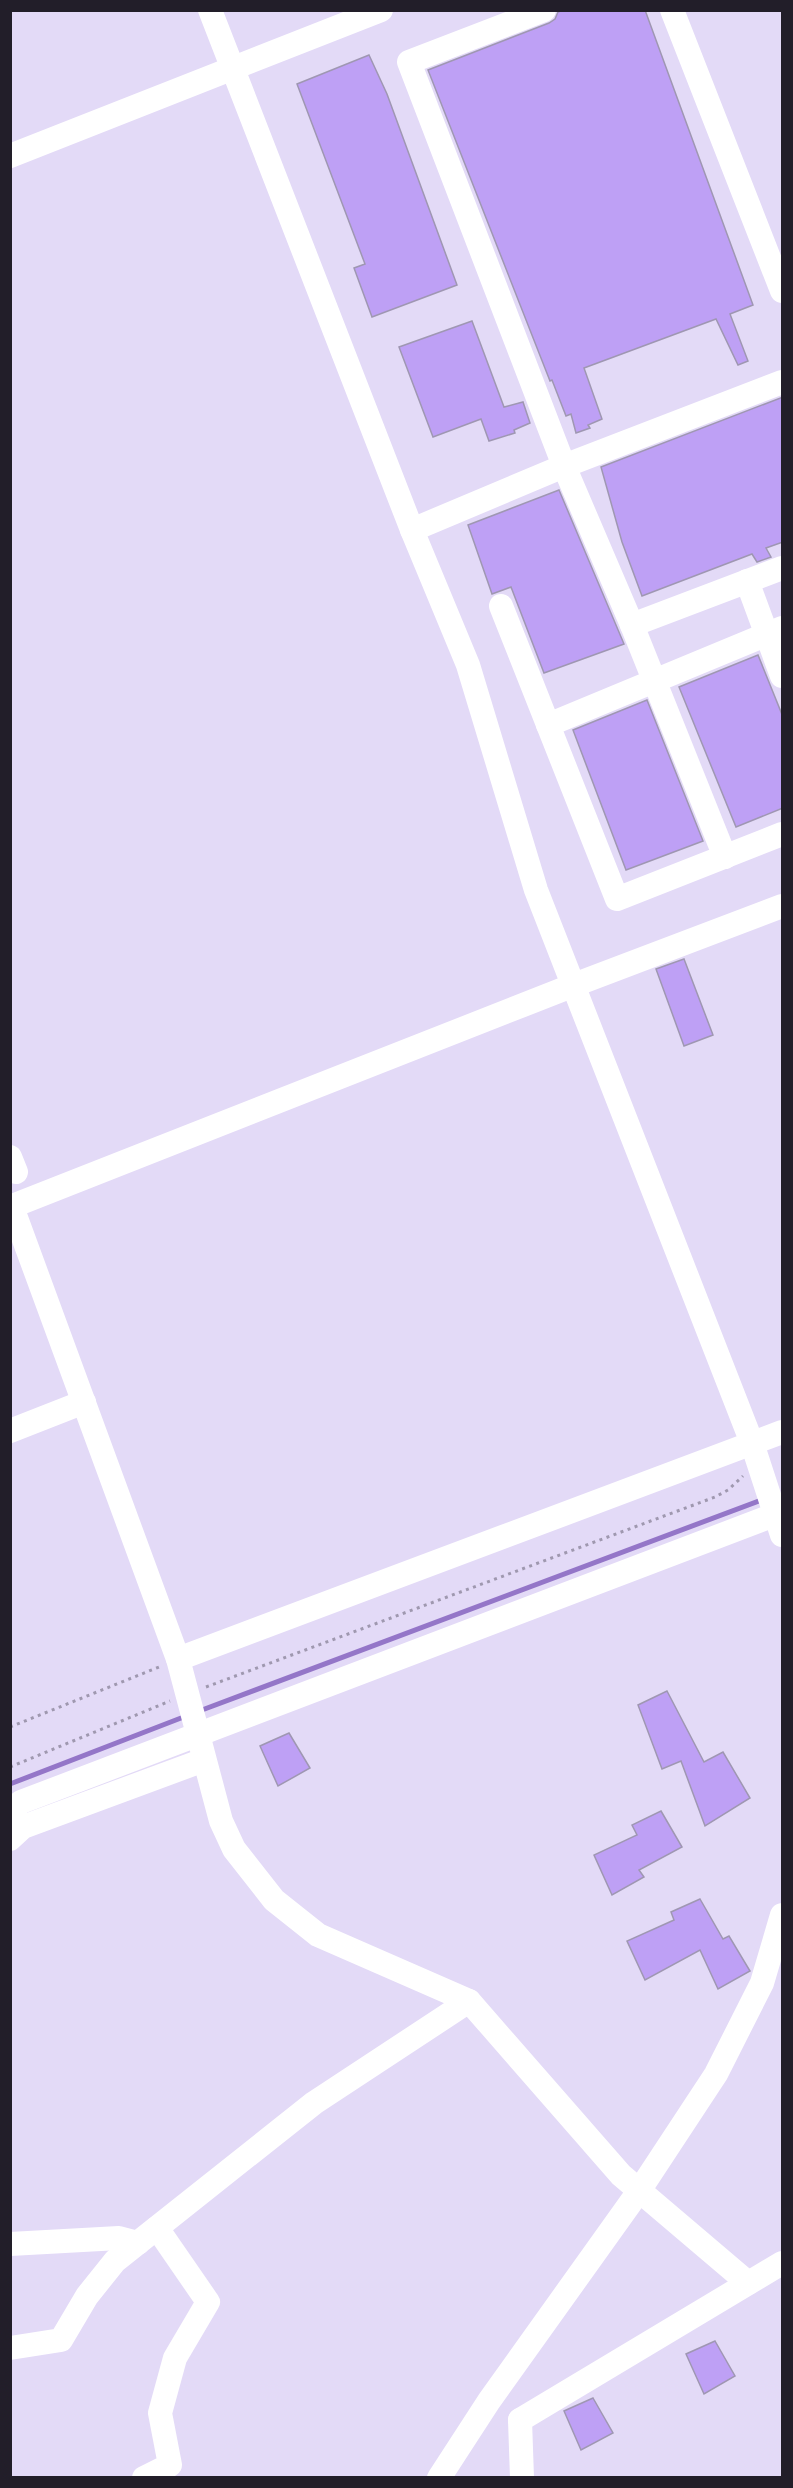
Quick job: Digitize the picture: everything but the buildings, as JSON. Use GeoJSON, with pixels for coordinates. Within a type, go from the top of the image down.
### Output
{"type":"FeatureCollection","features":[{"type":"Feature","properties":{"kind":"street"},"geometry":{"type":"LineString","coordinates":[[10,1812],[21,1802],[197,1734],[779,1517],[536,891],[468,664],[412,530],[210,10]]}},
{"type":"Feature","properties":{"kind":"street"},"geometry":{"type":"LineString","coordinates":[[10,156],[381,10]]}},
{"type":"Feature","properties":{"kind":"street"},"geometry":{"type":"LineString","coordinates":[[544,10],[409,62],[564,466],[632,625],[725,857]]}},
{"type":"Feature","properties":{"kind":"street"},"geometry":{"type":"LineString","coordinates":[[672,10],[783,291]]}},
{"type":"Feature","properties":{"kind":"street"},"geometry":{"type":"LineString","coordinates":[[412,530],[564,466],[783,382]]}},
{"type":"Feature","properties":{"kind":"street"},"geometry":{"type":"LineString","coordinates":[[632,625],[783,568]]}},
{"type":"Feature","properties":{"kind":"street"},"geometry":{"type":"LineString","coordinates":[[747,581],[775,631],[783,676]]}},
{"type":"Feature","properties":{"kind":"street"},"geometry":{"type":"LineString","coordinates":[[501,606],[616,899],[783,834]]}},
{"type":"Feature","properties":{"kind":"street"},"geometry":{"type":"LineString","coordinates":[[548,725],[775,631]]}},
{"type":"Feature","properties":{"kind":"street"},"geometry":{"type":"LineString","coordinates":[[748,2283],[621,2175],[469,2001],[318,1935],[274,1900],[234,1850],[220,1821],[178,1659],[11,1207],[574,985],[783,906]]}},
{"type":"Feature","properties":{"kind":"street"},"geometry":{"type":"LineString","coordinates":[[10,1431],[84,1402]]}},
{"type":"Feature","properties":{"kind":"street"},"geometry":{"type":"LineString","coordinates":[[178,1659],[783,1432]]}},
{"type":"Feature","properties":{"kind":"street"},"geometry":{"type":"LineString","coordinates":[[10,1839],[24,1827],[204,1760]]}},
{"type":"Feature","properties":{"kind":"street"},"geometry":{"type":"LineString","coordinates":[[439,2478],[489,2401],[639,2191],[716,2074],[762,1983],[783,1915]]}},
{"type":"Feature","properties":{"kind":"street"},"geometry":{"type":"LineString","coordinates":[[10,2348],[61,2340],[87,2296],[115,2261],[314,2103],[469,2001]]}},
{"type":"Feature","properties":{"kind":"street"},"geometry":{"type":"LineString","coordinates":[[144,2478],[170,2465],[160,2413],[175,2358],[208,2302],[157,2228]]}},
{"type":"Feature","properties":{"kind":"street"},"geometry":{"type":"LineString","coordinates":[[10,2244],[118,2238],[138,2243]]}},
{"type":"Feature","properties":{"kind":"street"},"geometry":{"type":"LineString","coordinates":[[520,2420],[783,2263]]}},
{"type":"Feature","properties":{"kind":"street"},"geometry":{"type":"LineString","coordinates":[[489,2401],[520,2420]]}},
{"type":"Feature","properties":{"kind":"street"},"geometry":{"type":"LineString","coordinates":[[520,2420],[522,2478]]}},
{"type":"Feature","properties":{"kind":"path"},"geometry":{"type":"LineString","coordinates":[[10,1767],[187,1694],[715,1497],[728,1490],[740,1478],[762,1472]]}},
{"type":"Feature","properties":{"kind":"path"},"geometry":{"type":"LineString","coordinates":[[10,1727],[178,1659]]}},
{"type":"Feature","properties":{"kind":"waterway"},"geometry":{"type":"LineString","coordinates":[[202,1710],[764,1499]]}},
{"type":"Feature","properties":{"kind":"waterway"},"geometry":{"type":"LineString","coordinates":[[10,1784],[181,1718]]}}]}
